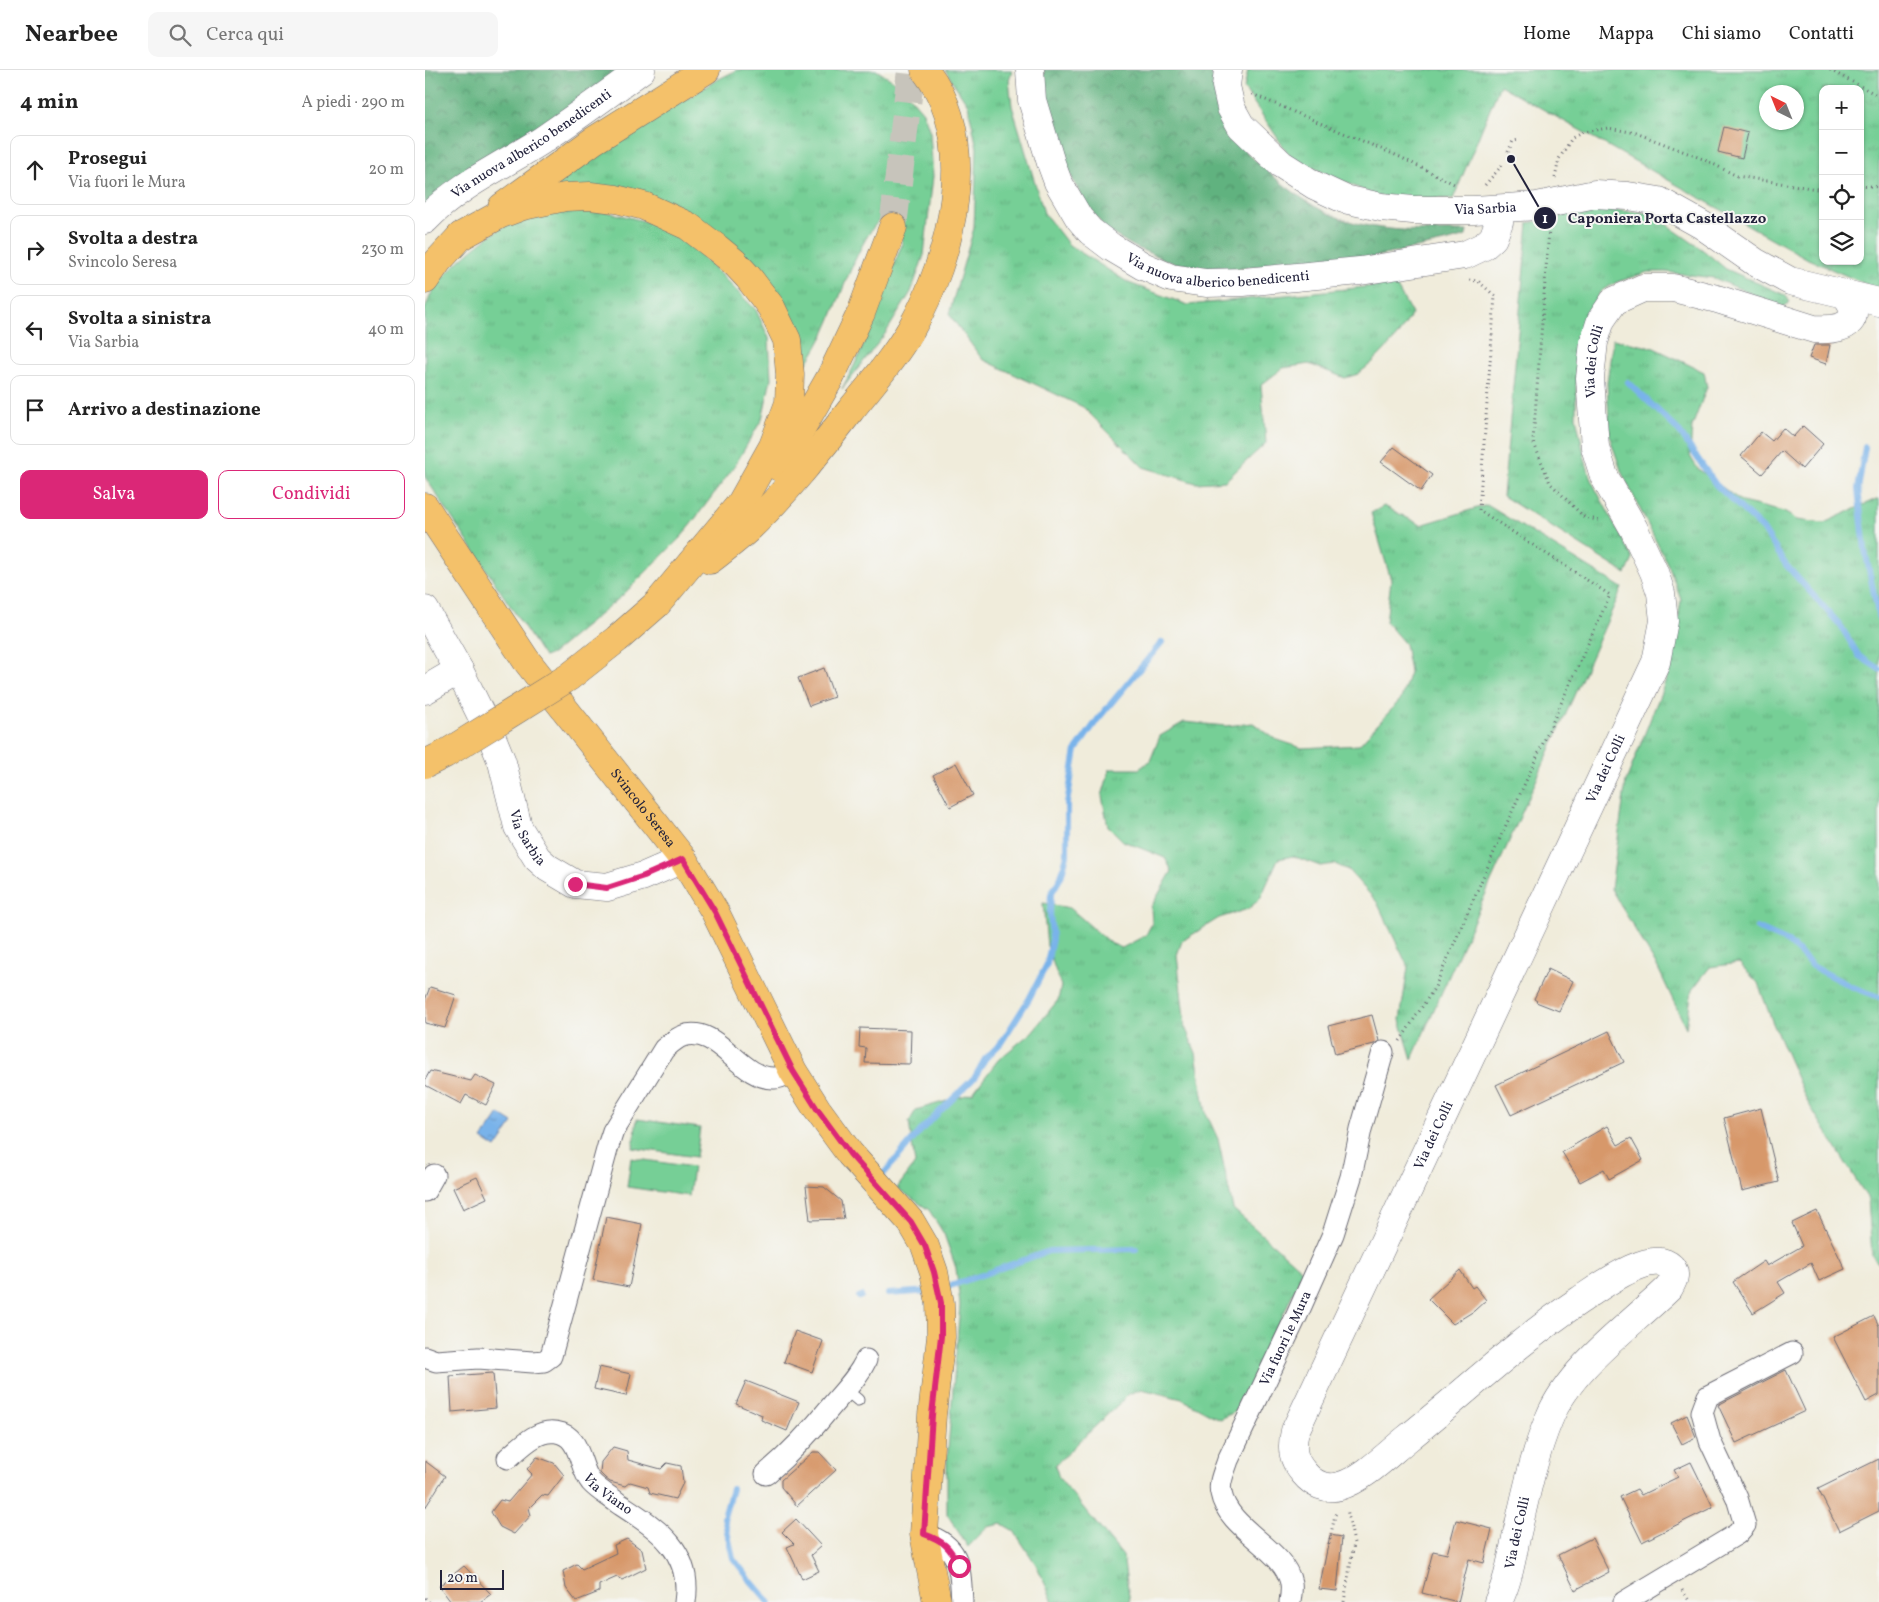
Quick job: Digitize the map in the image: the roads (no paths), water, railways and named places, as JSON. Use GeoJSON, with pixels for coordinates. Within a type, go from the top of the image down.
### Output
{"type":"FeatureCollection","features":[{"type":"Feature","properties":{"kind":"main road"},"geometry":{"type":"LineString","coordinates":[[425,280],[438,261],[461,236],[593,141],[706,70]]}},
{"type":"Feature","properties":{"kind":"main road"},"geometry":{"type":"LineString","coordinates":[[425,764],[445,754],[569,677],[749,528],[822,447],[896,352],[911,328],[935,277],[947,236],[954,201],[955,144],[951,120],[942,97],[925,70]]}},
{"type":"Feature","properties":{"kind":"main road"},"geometry":{"type":"LineString","coordinates":[[461,236],[499,215],[515,209],[565,198],[590,196],[616,199],[644,206],[688,226],[734,262],[771,307],[787,340],[790,375],[789,404],[773,446],[741,503],[657,604]]}},
{"type":"Feature","properties":{"kind":"main road"},"geometry":{"type":"LineString","coordinates":[[657,604],[739,523],[781,464],[829,378],[861,313],[893,228]]}},
{"type":"Feature","properties":{"kind":"main road","name":"Svincolo Seresa"},"geometry":{"type":"LineString","coordinates":[[425,507],[526,660],[683,859],[715,912],[793,1071],[817,1109],[850,1154],[911,1222],[925,1246],[934,1272],[941,1303],[941,1336],[932,1415],[924,1534],[937,1602]]}},
{"type":"Feature","properties":{"kind":"street","name":"Via nuova alberico benedicenti"},"geometry":{"type":"LineString","coordinates":[[425,220],[458,192],[541,141],[641,70]]}},
{"type":"Feature","properties":{"kind":"street","name":"Via nuova alberico benedicenti"},"geometry":{"type":"LineString","coordinates":[[1030,70],[1032,100],[1051,163],[1058,182],[1079,218],[1090,231],[1111,247],[1143,266],[1171,278],[1206,284],[1243,282],[1360,271],[1465,255],[1483,246],[1493,238],[1499,222],[1489,199]]}},
{"type":"Feature","properties":{"kind":"street","name":"Via Sarbia"},"geometry":{"type":"LineString","coordinates":[[1228,70],[1226,86],[1231,108],[1241,126],[1281,164],[1315,185],[1344,199],[1381,207],[1413,210],[1489,199],[1543,204],[1595,194],[1628,196],[1659,201],[1702,225],[1755,262],[1790,282],[1847,296]]}},
{"type":"Feature","properties":{"kind":"street","name":"Via dei Colli"},"geometry":{"type":"LineString","coordinates":[[1498,1602],[1506,1585],[1527,1488],[1549,1418],[1570,1383],[1586,1365],[1669,1288],[1675,1279],[1674,1272],[1670,1266],[1659,1262],[1649,1262],[1635,1267],[1540,1328],[1363,1474],[1342,1496],[1331,1488],[1323,1487],[1308,1478],[1299,1466],[1292,1447],[1295,1431],[1656,662],[1664,621],[1661,593],[1655,572],[1634,529],[1604,476],[1595,447],[1590,378],[1594,342],[1601,320],[1614,301],[1643,288],[1673,288],[1717,299],[1814,329],[1828,330],[1850,321],[1853,315],[1853,308],[1847,296]]}},
{"type":"Feature","properties":{"kind":"street"},"geometry":{"type":"LineString","coordinates":[[1847,296],[1879,302]]}},
{"type":"Feature","properties":{"kind":"street"},"geometry":{"type":"LineString","coordinates":[[425,610],[459,670],[425,690]]}},
{"type":"Feature","properties":{"kind":"street","name":"Via Sarbia"},"geometry":{"type":"LineString","coordinates":[[459,670],[502,762],[518,827],[530,850],[548,868],[575,884],[607,888],[644,876],[683,859]]}},
{"type":"Feature","properties":{"kind":"street"},"geometry":{"type":"LineString","coordinates":[[425,1357],[436,1361],[478,1358],[533,1362],[544,1361],[551,1356],[591,1204],[613,1131],[664,1049],[673,1041],[683,1036],[696,1034],[707,1037],[755,1074],[765,1078],[777,1078],[793,1071]]}},
{"type":"Feature","properties":{"kind":"street","name":"Via fuori le Mura"},"geometry":{"type":"LineString","coordinates":[[1290,1602],[1291,1583],[1286,1572],[1273,1554],[1229,1512],[1220,1493],[1222,1478],[1228,1460],[1333,1234],[1351,1177],[1361,1129],[1390,1049]]}},
{"type":"Feature","properties":{"kind":"street"},"geometry":{"type":"LineString","coordinates":[[1624,1602],[1737,1534],[1745,1525],[1737,1498],[1710,1441],[1702,1412],[1708,1396],[1792,1353]]}},
{"type":"Feature","properties":{"kind":"street"},"geometry":{"type":"LineString","coordinates":[[766,1474],[789,1455],[851,1396],[858,1375],[866,1360]]}},
{"type":"Feature","properties":{"kind":"street","name":"Via Viano"},"geometry":{"type":"LineString","coordinates":[[508,1458],[533,1437],[548,1432],[556,1432],[571,1440],[577,1446],[582,1464],[592,1483],[653,1526],[667,1539],[675,1550],[687,1579],[685,1602]]}},
{"type":"Feature","properties":{"kind":"street"},"geometry":{"type":"LineString","coordinates":[[924,1534],[938,1539],[951,1550],[959,1566],[962,1602]]}},
{"type":"Feature","properties":{"kind":"water"},"geometry":{"type":"Polygon","coordinates":[[[499,1114],[513,1123],[496,1148],[482,1139],[499,1114]]]}},
{"type":"Feature","properties":{"kind":"waterway"},"geometry":{"type":"LineString","coordinates":[[1628,382],[1678,430],[1716,485],[1763,529],[1786,565],[1840,625],[1859,656],[1879,669]]}},
{"type":"Feature","properties":{"kind":"waterway"},"geometry":{"type":"LineString","coordinates":[[1865,447],[1858,489],[1865,550],[1879,619]]}},
{"type":"Feature","properties":{"kind":"waterway"},"geometry":{"type":"LineString","coordinates":[[880,1178],[923,1128],[975,1077],[985,1059],[1001,1043],[1029,999],[1047,964],[1052,939],[1051,894],[1061,877],[1067,855],[1067,803],[1076,750],[1098,719],[1162,642]]}},
{"type":"Feature","properties":{"kind":"waterway"},"geometry":{"type":"LineString","coordinates":[[1757,928],[1788,942],[1814,967],[1850,986],[1879,997]]}},
{"type":"Feature","properties":{"kind":"waterway"},"geometry":{"type":"LineString","coordinates":[[945,1288],[1049,1251],[1136,1249]]}},
{"type":"Feature","properties":{"kind":"waterway"},"geometry":{"type":"LineString","coordinates":[[888,1294],[931,1291]]}},
{"type":"Feature","properties":{"kind":"waterway"},"geometry":{"type":"LineString","coordinates":[[732,1489],[724,1517],[733,1558],[769,1602]]}},
{"type":"Feature","properties":{"kind":"tunnel"},"geometry":{"type":"LineString","coordinates":[[893,227],[911,70]]}},
{"type":"Feature","properties":{"kind":"place","name":"Caponiera Porta Castellazzo"},"geometry":{"type":"Point","coordinates":[1511,159]}}]}
